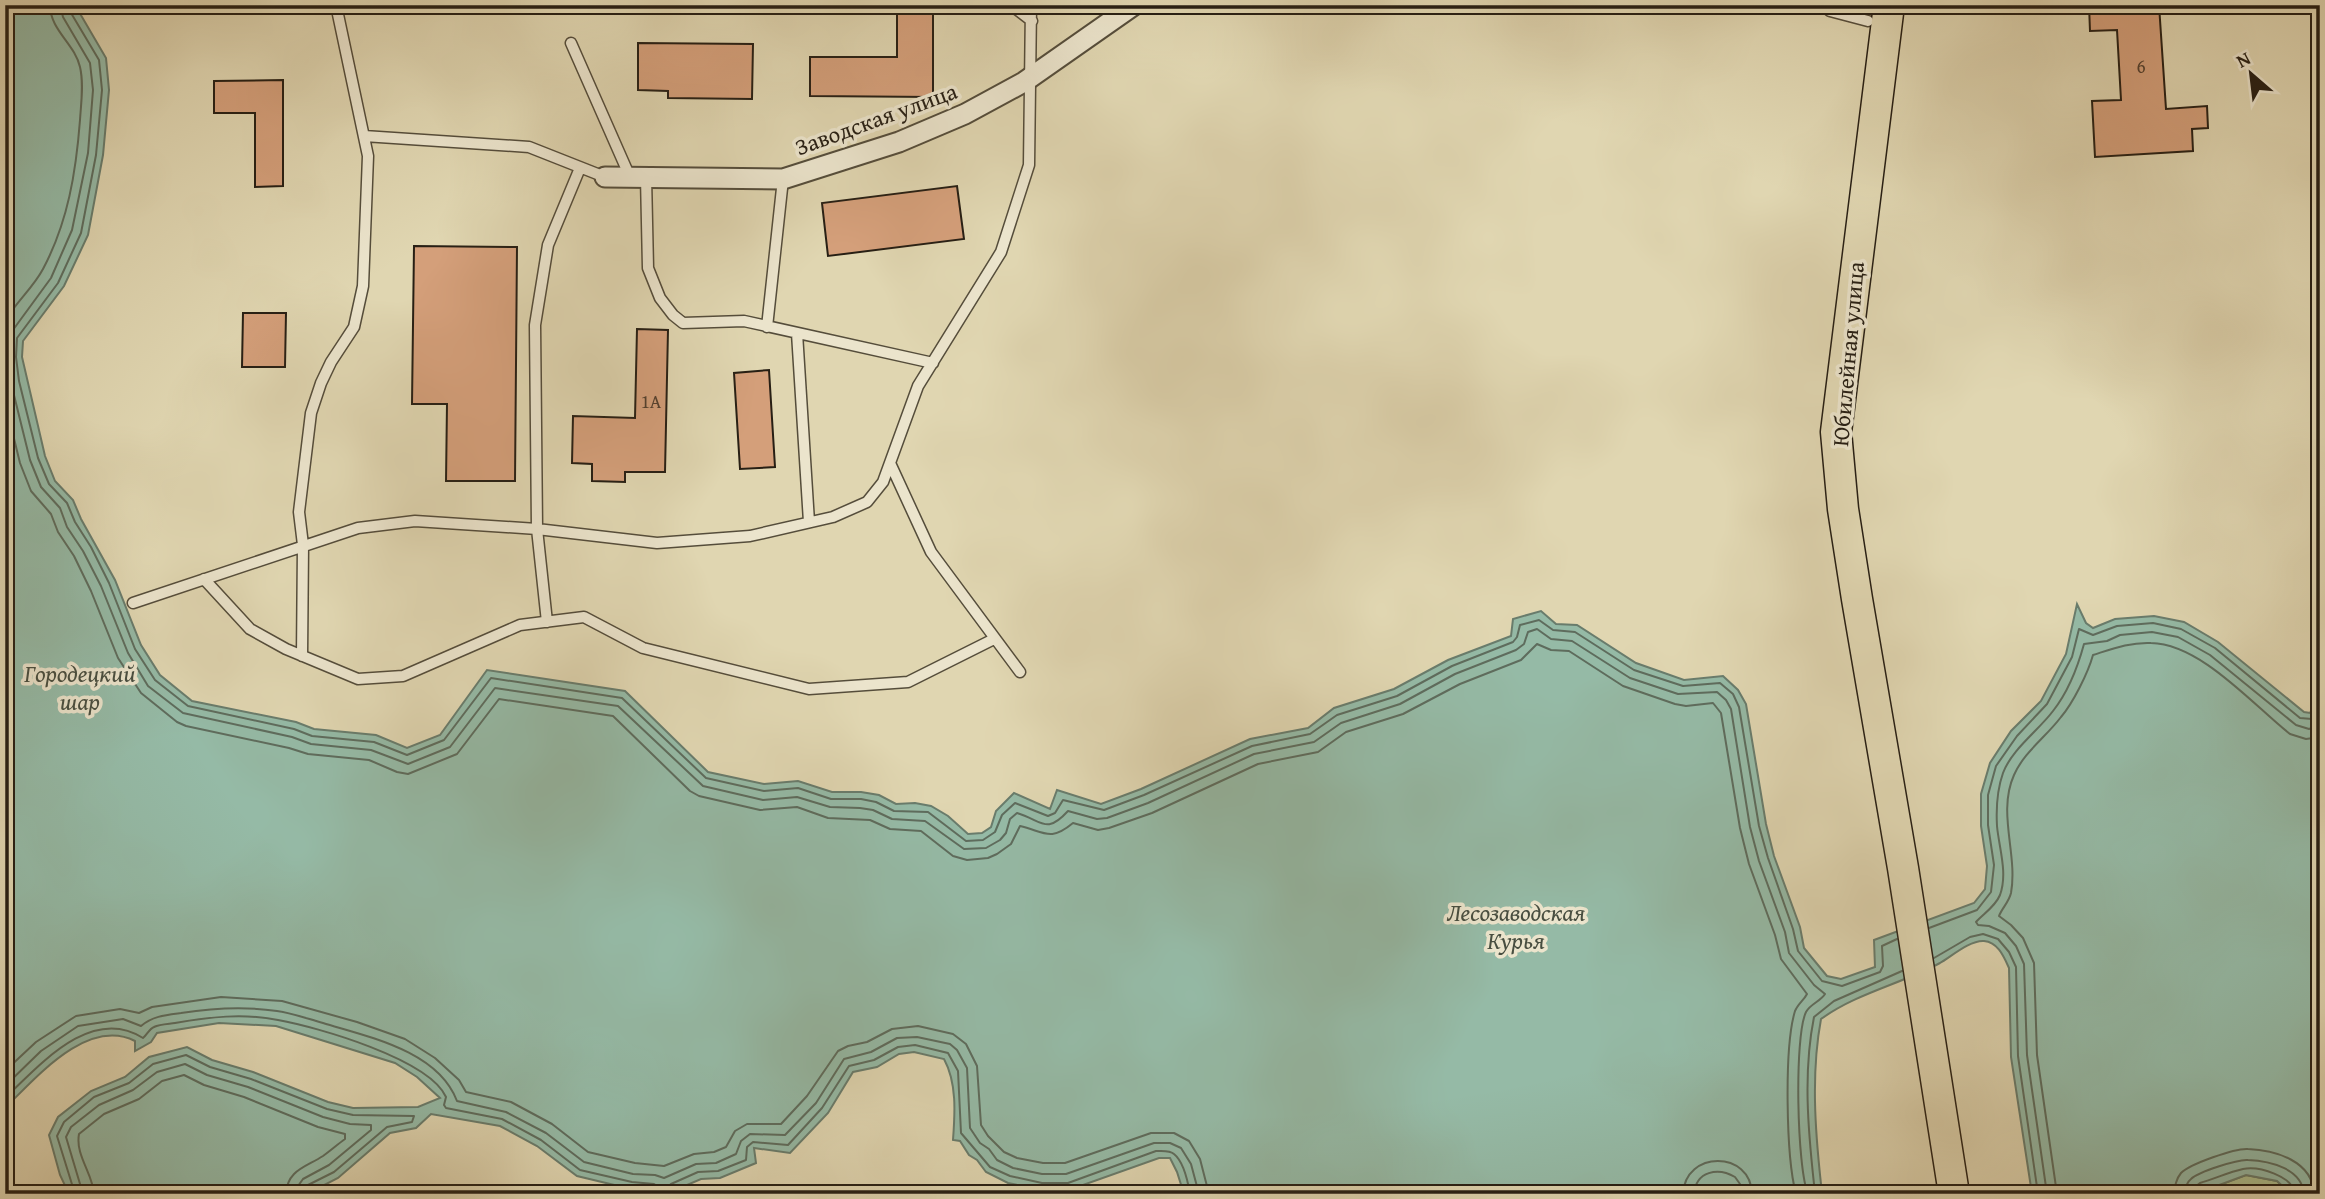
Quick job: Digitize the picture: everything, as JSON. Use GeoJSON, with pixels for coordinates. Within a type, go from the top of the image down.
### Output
{"type":"FeatureCollection","features":[{"type":"Feature","properties":{"kind":"main road","name":"Юбилейная улица"},"geometry":{"type":"LineString","coordinates":[[1879,13],[1836,432],[1843,509],[1954,1194]]}},
{"type":"Feature","properties":{"kind":"street","name":"Заводская улица"},"geometry":{"type":"LineString","coordinates":[[605,177],[783,179],[900,142],[965,114],[1029,79],[1134,5]]}},
{"type":"Feature","properties":{"kind":"lane"},"geometry":{"type":"LineString","coordinates":[[302,656],[303,545],[299,512],[311,413],[321,383],[354,327],[363,286],[368,156],[336,5]]}},
{"type":"Feature","properties":{"kind":"lane"},"geometry":{"type":"LineString","coordinates":[[1011,5],[1031,22]]}},
{"type":"Feature","properties":{"kind":"lane"},"geometry":{"type":"LineString","coordinates":[[134,604],[358,527],[415,521],[537,529],[657,543],[750,536],[833,517],[867,502],[883,482],[918,386],[1001,252],[1029,165],[1031,5]]}},
{"type":"Feature","properties":{"kind":"lane"},"geometry":{"type":"LineString","coordinates":[[1823,5],[1830,11],[1879,13]]}},
{"type":"Feature","properties":{"kind":"lane"},"geometry":{"type":"LineString","coordinates":[[572,43],[638,177],[648,268],[660,298],[673,315],[683,323],[744,321],[933,363]]}},
{"type":"Feature","properties":{"kind":"lane"},"geometry":{"type":"LineString","coordinates":[[363,136],[529,147],[605,177]]}},
{"type":"Feature","properties":{"kind":"lane"},"geometry":{"type":"LineString","coordinates":[[547,622],[537,529],[536,325],[548,245],[580,168]]}},
{"type":"Feature","properties":{"kind":"lane"},"geometry":{"type":"LineString","coordinates":[[767,327],[783,179]]}},
{"type":"Feature","properties":{"kind":"lane"},"geometry":{"type":"LineString","coordinates":[[797,333],[809,522]]}},
{"type":"Feature","properties":{"kind":"lane"},"geometry":{"type":"LineString","coordinates":[[890,463],[931,552],[1020,672]]}},
{"type":"Feature","properties":{"kind":"lane"},"geometry":{"type":"LineString","coordinates":[[204,579],[250,629],[302,656],[358,679],[403,676],[520,625],[584,617],[643,648],[809,689],[908,682],[994,639]]}},
{"type":"Feature","properties":{"kind":"shaded area"},"geometry":{"type":"Polygon","coordinates":[[[2246,1175],[2277,1181],[2291,1194],[2195,1194],[2246,1175]]]}},
{"type":"Feature","properties":{"kind":"water","name":"Лесозаводская Курья"},"geometry":{"type":"Polygon","coordinates":[[[5,5],[75,5],[106,58],[109,90],[103,155],[88,235],[64,286],[23,341],[22,357],[45,456],[55,481],[73,500],[115,580],[141,645],[160,675],[192,701],[296,722],[314,729],[376,735],[407,748],[440,735],[487,670],[625,691],[708,772],[764,784],[798,781],[832,792],[861,792],[879,795],[896,804],[931,806],[948,816],[968,834],[982,833],[991,827],[996,811],[1014,793],[1050,809],[1057,790],[1101,804],[1141,789],[1250,739],[1308,728],[1334,708],[1394,689],[1448,660],[1511,636],[1513,619],[1541,611],[1556,624],[1577,625],[1636,663],[1684,680],[1723,676],[1738,690],[1746,704],[1774,856],[1800,927],[1804,948],[1827,976],[1841,979],[1875,967],[1874,940],[1974,903],[1985,889],[1987,866],[1981,826],[1981,794],[1990,763],[2011,731],[2041,701],[2066,654],[2077,604],[2086,623],[2093,628],[2115,619],[2154,616],[2184,622],[2218,642],[2304,712],[2310,713],[2314,706],[2320,684],[2320,1194],[2291,1194],[2277,1181],[2246,1175],[2195,1194],[2032,1194],[2011,1057],[2009,968],[1997,947],[1989,942],[1979,941],[1940,963],[1849,1002],[1821,1019],[1815,1101],[1821,1184],[1825,1194],[1726,1194],[1726,1189],[1713,1187],[1707,1194],[1184,1194],[1170,1158],[1159,1158],[1069,1190],[1041,1190],[1008,1183],[986,1172],[977,1160],[969,1155],[960,1141],[953,1140],[954,1098],[948,1068],[944,1059],[914,1052],[899,1054],[877,1067],[853,1072],[828,1113],[790,1153],[754,1148],[756,1163],[720,1178],[701,1179],[673,1191],[631,1189],[577,1176],[537,1146],[500,1126],[431,1114],[416,1128],[390,1133],[338,1178],[307,1194],[69,1194],[60,1175],[49,1135],[58,1117],[91,1091],[125,1077],[149,1057],[187,1047],[212,1060],[253,1072],[328,1102],[353,1108],[418,1107],[440,1098],[417,1077],[395,1063],[276,1026],[219,1023],[157,1033],[151,1042],[135,1051],[135,1041],[117,1036],[99,1037],[81,1044],[47,1067],[5,1108],[5,5]]]}},
{"type":"Feature","properties":{"kind":"building"},"geometry":{"type":"Polygon","coordinates":[[[897,5],[933,5],[933,97],[810,96],[810,57],[897,57],[897,5]]]}},
{"type":"Feature","properties":{"kind":"building"},"geometry":{"type":"Polygon","coordinates":[[[2089,5],[2159,5],[2166,109],[2207,106],[2208,128],[2192,129],[2193,151],[2095,157],[2092,101],[2121,100],[2117,30],[2090,31],[2089,5]]]}},
{"type":"Feature","properties":{"kind":"building"},"geometry":{"type":"Polygon","coordinates":[[[638,43],[753,44],[752,99],[668,98],[668,91],[638,90],[638,43]]]}},
{"type":"Feature","properties":{"kind":"building"},"geometry":{"type":"Polygon","coordinates":[[[283,80],[283,186],[255,187],[255,113],[214,113],[214,81],[283,80]]]}},
{"type":"Feature","properties":{"kind":"building"},"geometry":{"type":"Polygon","coordinates":[[[957,186],[964,239],[828,256],[822,203],[957,186]]]}},
{"type":"Feature","properties":{"kind":"building"},"geometry":{"type":"Polygon","coordinates":[[[414,246],[517,247],[515,481],[446,481],[447,404],[412,404],[414,246]]]}},
{"type":"Feature","properties":{"kind":"building"},"geometry":{"type":"Polygon","coordinates":[[[243,313],[286,313],[285,367],[242,367],[243,313]]]}},
{"type":"Feature","properties":{"kind":"building"},"geometry":{"type":"Polygon","coordinates":[[[637,329],[668,330],[665,472],[625,472],[625,482],[592,481],[592,464],[572,463],[573,416],[635,418],[637,329]]]}},
{"type":"Feature","properties":{"kind":"building"},"geometry":{"type":"Polygon","coordinates":[[[769,370],[775,467],[740,469],[734,373],[769,370]]]}},
{"type":"Feature","properties":{"kind":"water label","name":"Городецкий шар"},"geometry":{"type":"Point","coordinates":[80,688]}}]}
